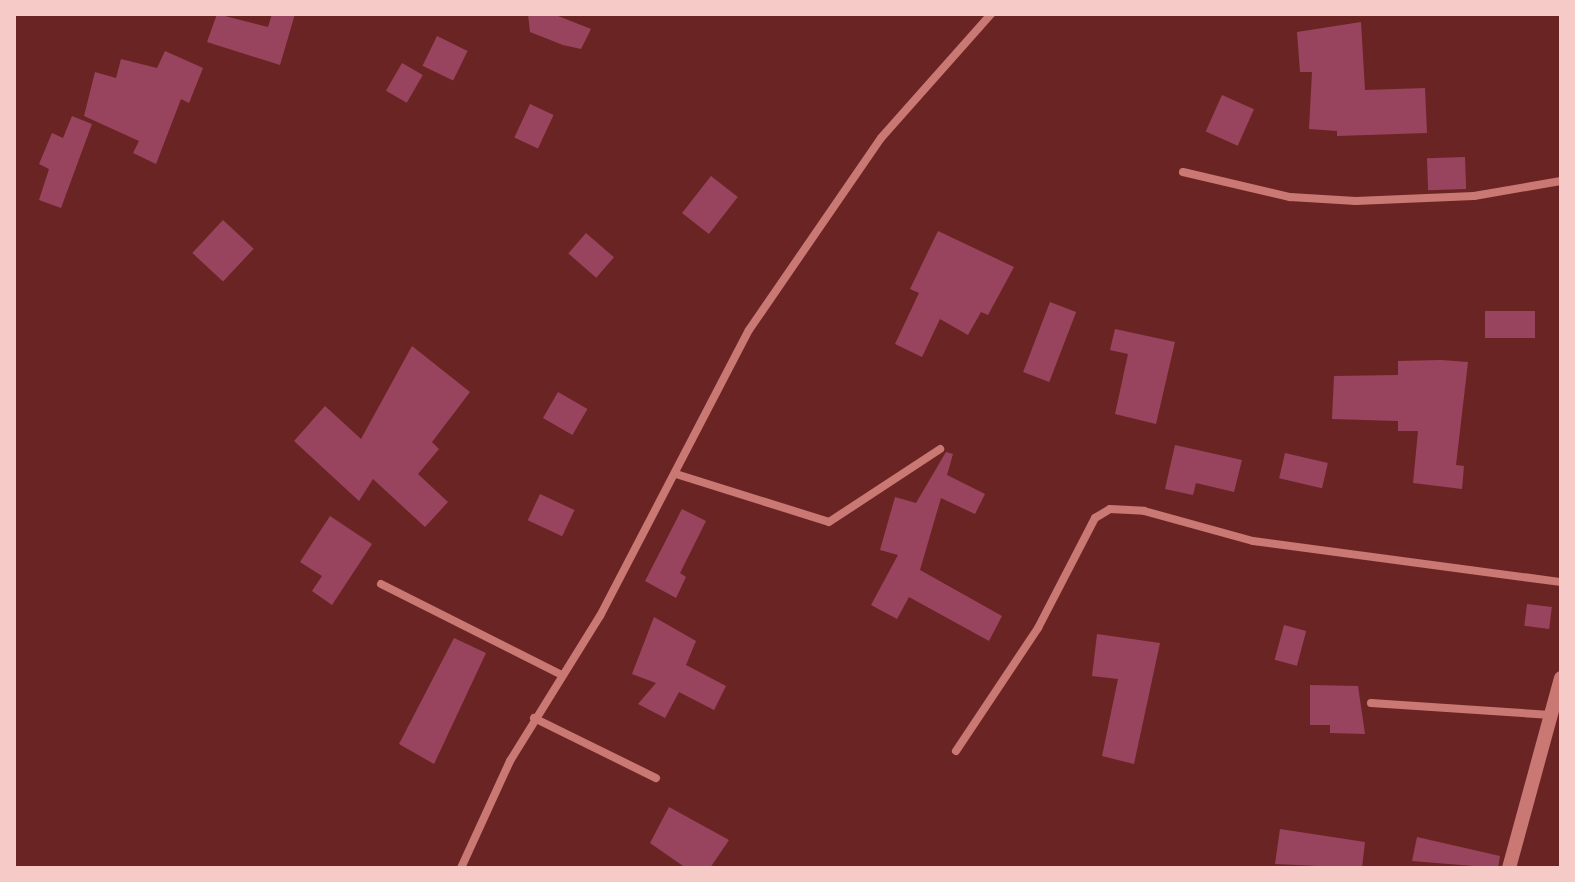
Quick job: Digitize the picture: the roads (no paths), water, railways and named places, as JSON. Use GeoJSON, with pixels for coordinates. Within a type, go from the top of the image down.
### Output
{"type":"FeatureCollection","features":[{"type":"Feature","properties":{"kind":"street"},"geometry":{"type":"LineString","coordinates":[[461,868],[534,718],[562,675],[676,474],[749,330],[819,223],[881,138],[991,14]]}},
{"type":"Feature","properties":{"kind":"street"},"geometry":{"type":"LineString","coordinates":[[1183,172],[1290,197],[1356,201],[1474,196],[1561,181]]}},
{"type":"Feature","properties":{"kind":"street"},"geometry":{"type":"LineString","coordinates":[[676,474],[829,522],[856,509],[892,475],[940,449]]}},
{"type":"Feature","properties":{"kind":"street"},"geometry":{"type":"LineString","coordinates":[[956,751],[1038,628],[1095,518],[1110,509],[1144,511],[1253,541],[1561,582]]}},
{"type":"Feature","properties":{"kind":"street"},"geometry":{"type":"LineString","coordinates":[[381,584],[562,675]]}},
{"type":"Feature","properties":{"kind":"street"},"geometry":{"type":"LineString","coordinates":[[1509,868],[1561,678]]}},
{"type":"Feature","properties":{"kind":"street"},"geometry":{"type":"LineString","coordinates":[[1371,703],[1552,715]]}},
{"type":"Feature","properties":{"kind":"street"},"geometry":{"type":"LineString","coordinates":[[534,718],[656,778]]}}]}
